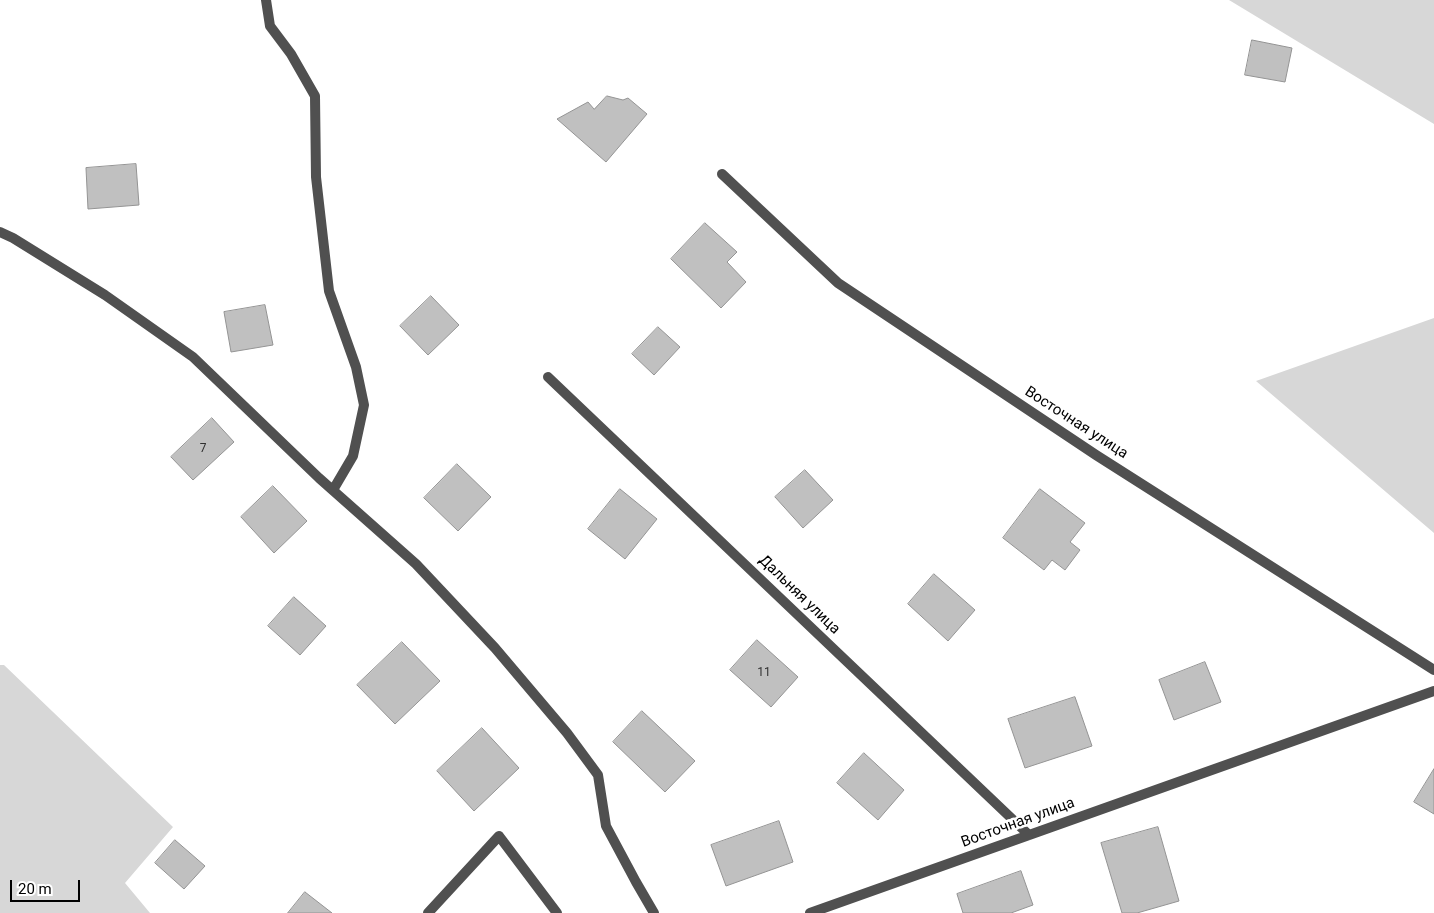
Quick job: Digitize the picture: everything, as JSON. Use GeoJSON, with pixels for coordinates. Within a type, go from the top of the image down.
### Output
{"type":"FeatureCollection","features":[{"type":"Feature","properties":{"kind":"street"},"geometry":{"type":"LineString","coordinates":[[266,0],[270,26],[291,54],[315,96],[316,177],[329,292],[356,367],[364,405],[353,456],[333,490]]}},
{"type":"Feature","properties":{"kind":"street","name":"Восточная улица"},"geometry":{"type":"LineString","coordinates":[[722,174],[838,283],[1096,455],[1434,670]]}},
{"type":"Feature","properties":{"kind":"street"},"geometry":{"type":"LineString","coordinates":[[0,232],[13,238],[105,295],[193,357],[333,490],[416,564],[495,648],[567,733],[598,775],[606,826],[654,913]]}},
{"type":"Feature","properties":{"kind":"street","name":"Дальняя улица"},"geometry":{"type":"LineString","coordinates":[[548,377],[1029,835]]}},
{"type":"Feature","properties":{"kind":"street","name":"Восточная улица"},"geometry":{"type":"LineString","coordinates":[[810,913],[1434,691]]}},
{"type":"Feature","properties":{"kind":"street"},"geometry":{"type":"LineString","coordinates":[[428,913],[499,836],[557,913]]}},
{"type":"Feature","properties":{"kind":"shaded area"},"geometry":{"type":"Polygon","coordinates":[[[1229,0],[1434,0],[1434,124],[1229,0]]]}},
{"type":"Feature","properties":{"kind":"shaded area"},"geometry":{"type":"Polygon","coordinates":[[[1434,318],[1434,533],[1256,381],[1434,318]]]}},
{"type":"Feature","properties":{"kind":"shaded area"},"geometry":{"type":"Polygon","coordinates":[[[0,665],[4,665],[173,827],[125,883],[150,913],[0,913],[0,665]]]}},
{"type":"Feature","properties":{"kind":"building"},"geometry":{"type":"Polygon","coordinates":[[[1252,40],[1292,48],[1285,82],[1245,75],[1252,40]]]}},
{"type":"Feature","properties":{"kind":"building"},"geometry":{"type":"Polygon","coordinates":[[[607,96],[623,100],[628,98],[647,114],[606,162],[557,119],[588,102],[594,109],[607,96]]]}},
{"type":"Feature","properties":{"kind":"building"},"geometry":{"type":"Polygon","coordinates":[[[136,164],[139,205],[88,209],[86,168],[136,164]]]}},
{"type":"Feature","properties":{"kind":"building"},"geometry":{"type":"Polygon","coordinates":[[[705,223],[737,252],[727,262],[746,282],[721,308],[671,259],[705,223]]]}},
{"type":"Feature","properties":{"kind":"building"},"geometry":{"type":"Polygon","coordinates":[[[431,296],[459,325],[428,355],[400,326],[431,296]]]}},
{"type":"Feature","properties":{"kind":"building"},"geometry":{"type":"Polygon","coordinates":[[[265,305],[273,345],[231,352],[224,312],[265,305]]]}},
{"type":"Feature","properties":{"kind":"building"},"geometry":{"type":"Polygon","coordinates":[[[658,327],[680,347],[654,375],[632,354],[658,327]]]}},
{"type":"Feature","properties":{"kind":"building"},"geometry":{"type":"Polygon","coordinates":[[[212,418],[234,442],[193,480],[171,457],[212,418]]]}},
{"type":"Feature","properties":{"kind":"building"},"geometry":{"type":"Polygon","coordinates":[[[457,464],[491,497],[458,531],[424,498],[457,464]]]}},
{"type":"Feature","properties":{"kind":"building"},"geometry":{"type":"Polygon","coordinates":[[[805,470],[833,500],[803,528],[775,497],[805,470]]]}},
{"type":"Feature","properties":{"kind":"building"},"geometry":{"type":"Polygon","coordinates":[[[273,486],[307,521],[274,553],[241,517],[273,486]]]}},
{"type":"Feature","properties":{"kind":"building"},"geometry":{"type":"Polygon","coordinates":[[[620,489],[657,519],[625,559],[588,529],[620,489]]]}},
{"type":"Feature","properties":{"kind":"building"},"geometry":{"type":"Polygon","coordinates":[[[1040,489],[1085,523],[1070,542],[1080,550],[1065,570],[1052,560],[1044,570],[1003,538],[1040,489]]]}},
{"type":"Feature","properties":{"kind":"building"},"geometry":{"type":"Polygon","coordinates":[[[934,574],[975,610],[948,641],[908,604],[934,574]]]}},
{"type":"Feature","properties":{"kind":"building"},"geometry":{"type":"Polygon","coordinates":[[[294,597],[326,626],[300,655],[268,626],[294,597]]]}},
{"type":"Feature","properties":{"kind":"building"},"geometry":{"type":"Polygon","coordinates":[[[757,640],[798,677],[771,707],[730,670],[757,640]]]}},
{"type":"Feature","properties":{"kind":"building"},"geometry":{"type":"Polygon","coordinates":[[[402,642],[440,681],[395,724],[357,685],[402,642]]]}},
{"type":"Feature","properties":{"kind":"building"},"geometry":{"type":"Polygon","coordinates":[[[1205,662],[1221,702],[1174,720],[1159,680],[1205,662]]]}},
{"type":"Feature","properties":{"kind":"building"},"geometry":{"type":"Polygon","coordinates":[[[1075,697],[1092,746],[1025,768],[1008,719],[1075,697]]]}},
{"type":"Feature","properties":{"kind":"building"},"geometry":{"type":"Polygon","coordinates":[[[642,711],[695,761],[665,792],[613,742],[642,711]]]}},
{"type":"Feature","properties":{"kind":"building"},"geometry":{"type":"Polygon","coordinates":[[[482,728],[519,768],[474,811],[437,771],[482,728]]]}},
{"type":"Feature","properties":{"kind":"building"},"geometry":{"type":"Polygon","coordinates":[[[864,753],[904,790],[878,820],[837,783],[864,753]]]}},
{"type":"Feature","properties":{"kind":"building"},"geometry":{"type":"Polygon","coordinates":[[[1434,769],[1434,814],[1414,802],[1434,769]]]}},
{"type":"Feature","properties":{"kind":"building"},"geometry":{"type":"Polygon","coordinates":[[[779,821],[793,862],[726,886],[711,845],[779,821]]]}},
{"type":"Feature","properties":{"kind":"building"},"geometry":{"type":"Polygon","coordinates":[[[1158,827],[1179,901],[1137,913],[1122,913],[1101,843],[1158,827]]]}},
{"type":"Feature","properties":{"kind":"building"},"geometry":{"type":"Polygon","coordinates":[[[175,840],[205,866],[184,889],[155,863],[175,840]]]}},
{"type":"Feature","properties":{"kind":"building"},"geometry":{"type":"Polygon","coordinates":[[[1021,871],[1033,905],[1011,913],[963,913],[957,894],[1021,871]]]}},
{"type":"Feature","properties":{"kind":"building"},"geometry":{"type":"Polygon","coordinates":[[[305,892],[332,913],[288,913],[305,892]]]}}]}
